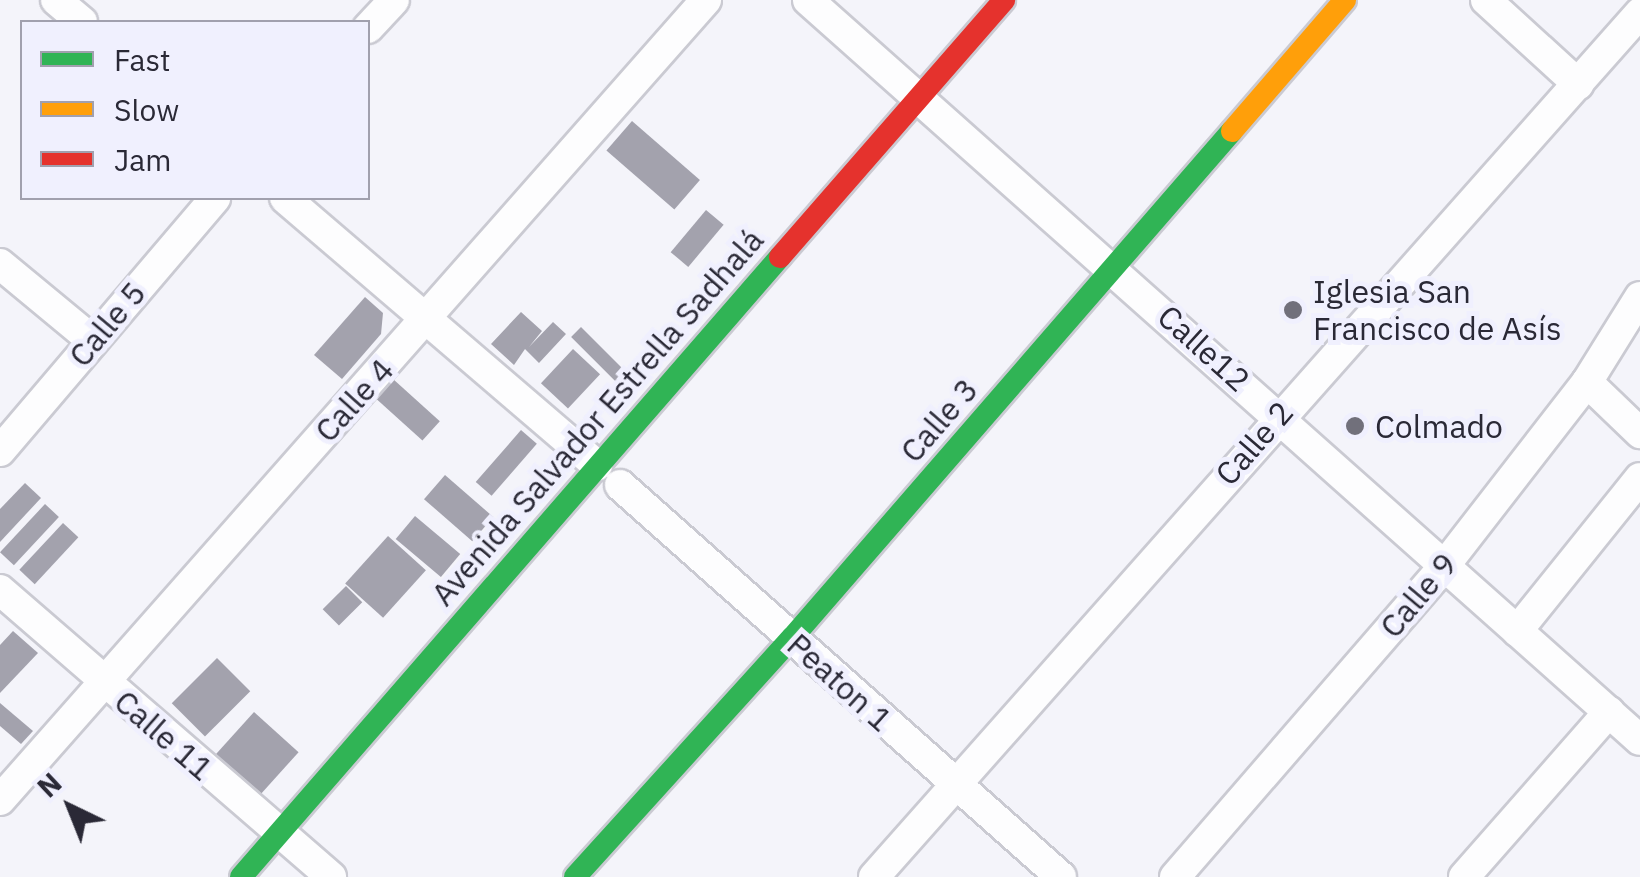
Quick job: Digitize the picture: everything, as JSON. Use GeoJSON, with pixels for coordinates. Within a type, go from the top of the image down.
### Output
{"type":"FeatureCollection","features":[{"type":"Feature","properties":{"kind":"main road","name":"Avenida Salvador Estrella Sadhalá"},"geometry":{"type":"LineString","coordinates":[[281,877],[298,842],[933,112],[1004,0]]}},
{"type":"Feature","properties":{"kind":"main road","name":"Calle 3"},"geometry":{"type":"LineString","coordinates":[[575,877],[792,638],[1345,0]]}},
{"type":"Feature","properties":{"kind":"main road","name":"Avenida Salvador Estrella Sadhalá"},"geometry":{"type":"LineString","coordinates":[[240,877],[298,842]]}},
{"type":"Feature","properties":{"kind":"street"},"geometry":{"type":"LineString","coordinates":[[56,0],[80,20]]}},
{"type":"Feature","properties":{"kind":"street"},"geometry":{"type":"LineString","coordinates":[[370,26],[394,0]]}},
{"type":"Feature","properties":{"kind":"street","name":"Calle 4"},"geometry":{"type":"LineString","coordinates":[[0,800],[706,0]]}},
{"type":"Feature","properties":{"kind":"street","name":"Calle12"},"geometry":{"type":"LineString","coordinates":[[808,0],[1279,414],[1640,740]]}},
{"type":"Feature","properties":{"kind":"street"},"geometry":{"type":"LineString","coordinates":[[1486,0],[1578,84]]}},
{"type":"Feature","properties":{"kind":"street","name":"Calle 2"},"geometry":{"type":"LineString","coordinates":[[874,877],[1279,414],[1640,13]]}},
{"type":"Feature","properties":{"kind":"street","name":"Calle 5"},"geometry":{"type":"LineString","coordinates":[[0,452],[213,200]]}},
{"type":"Feature","properties":{"kind":"street","name":"Peaton 1"},"geometry":{"type":"LineString","coordinates":[[287,200],[614,480],[1060,877]]}},
{"type":"Feature","properties":{"kind":"street"},"geometry":{"type":"LineString","coordinates":[[0,264],[93,341]]}},
{"type":"Feature","properties":{"kind":"street","name":"Calle 9"},"geometry":{"type":"LineString","coordinates":[[1175,877],[1445,565],[1587,382],[1640,297]]}},
{"type":"Feature","properties":{"kind":"street"},"geometry":{"type":"LineString","coordinates":[[1587,382],[1640,433]]}},
{"type":"Feature","properties":{"kind":"street"},"geometry":{"type":"LineString","coordinates":[[1517,631],[1640,478]]}},
{"type":"Feature","properties":{"kind":"street","name":"Calle 11"},"geometry":{"type":"LineString","coordinates":[[0,590],[103,683],[298,842],[331,877]]}},
{"type":"Feature","properties":{"kind":"street"},"geometry":{"type":"LineString","coordinates":[[1464,877],[1609,712]]}},
{"type":"Feature","properties":{"kind":"building"},"geometry":{"type":"Polygon","coordinates":[[[632,121],[700,180],[674,209],[606,150],[632,121]]]}},
{"type":"Feature","properties":{"kind":"building"},"geometry":{"type":"Polygon","coordinates":[[[706,210],[724,225],[688,267],[671,252],[706,210]]]}},
{"type":"Feature","properties":{"kind":"building"},"geometry":{"type":"Polygon","coordinates":[[[365,297],[383,313],[381,334],[342,379],[314,355],[365,297]]]}},
{"type":"Feature","properties":{"kind":"building"},"geometry":{"type":"Polygon","coordinates":[[[521,312],[542,331],[529,347],[553,322],[566,334],[539,363],[525,349],[514,365],[491,344],[521,312]]]}},
{"type":"Feature","properties":{"kind":"building"},"geometry":{"type":"Polygon","coordinates":[[[581,327],[638,384],[628,394],[571,337],[581,327]]]}},
{"type":"Feature","properties":{"kind":"building"},"geometry":{"type":"Polygon","coordinates":[[[573,349],[600,374],[568,409],[541,383],[573,349]]]}},
{"type":"Feature","properties":{"kind":"building"},"geometry":{"type":"Polygon","coordinates":[[[393,379],[440,421],[422,440],[376,398],[393,379]]]}},
{"type":"Feature","properties":{"kind":"building"},"geometry":{"type":"Polygon","coordinates":[[[521,430],[537,444],[492,496],[476,482],[521,430]]]}},
{"type":"Feature","properties":{"kind":"building"},"geometry":{"type":"Polygon","coordinates":[[[445,475],[493,517],[472,541],[424,499],[445,475]]]}},
{"type":"Feature","properties":{"kind":"building"},"geometry":{"type":"Polygon","coordinates":[[[25,483],[41,498],[0,542],[0,509],[25,483]]]}},
{"type":"Feature","properties":{"kind":"building"},"geometry":{"type":"Polygon","coordinates":[[[45,504],[59,517],[14,565],[0,552],[45,504]]]}},
{"type":"Feature","properties":{"kind":"building"},"geometry":{"type":"Polygon","coordinates":[[[415,516],[460,554],[441,577],[396,539],[415,516]]]}},
{"type":"Feature","properties":{"kind":"building"},"geometry":{"type":"Polygon","coordinates":[[[63,523],[78,537],[35,584],[19,570],[63,523]]]}},
{"type":"Feature","properties":{"kind":"building"},"geometry":{"type":"Polygon","coordinates":[[[388,536],[426,570],[383,618],[345,584],[388,536]]]}},
{"type":"Feature","properties":{"kind":"building"},"geometry":{"type":"Polygon","coordinates":[[[346,586],[362,602],[339,626],[323,609],[346,586]]]}},
{"type":"Feature","properties":{"kind":"building"},"geometry":{"type":"Polygon","coordinates":[[[13,631],[38,653],[0,693],[0,645],[13,631]]]}},
{"type":"Feature","properties":{"kind":"building"},"geometry":{"type":"Polygon","coordinates":[[[217,658],[250,691],[205,736],[172,703],[217,658]]]}},
{"type":"Feature","properties":{"kind":"building"},"geometry":{"type":"Polygon","coordinates":[[[0,703],[33,731],[21,744],[0,726],[0,703]]]}},
{"type":"Feature","properties":{"kind":"building"},"geometry":{"type":"Polygon","coordinates":[[[254,712],[299,752],[260,795],[216,754],[254,712]]]}},
{"type":"Feature","properties":{"kind":"traffic: fast"},"geometry":{"type":"LineString","coordinates":[[575,877],[792,638],[1232,131]]}},
{"type":"Feature","properties":{"kind":"traffic: fast"},"geometry":{"type":"LineString","coordinates":[[241,877],[780,257]]}},
{"type":"Feature","properties":{"kind":"traffic: slow"},"geometry":{"type":"LineString","coordinates":[[1232,131],[1345,0]]}},
{"type":"Feature","properties":{"kind":"traffic: jam"},"geometry":{"type":"LineString","coordinates":[[780,257],[1004,0]]}},
{"type":"Feature","properties":{"kind":"place","name":"Iglesia San Francisco de Asís"},"geometry":{"type":"Point","coordinates":[1293,310]}},
{"type":"Feature","properties":{"kind":"place","name":"Colmado"},"geometry":{"type":"Point","coordinates":[1355,426]}}]}
